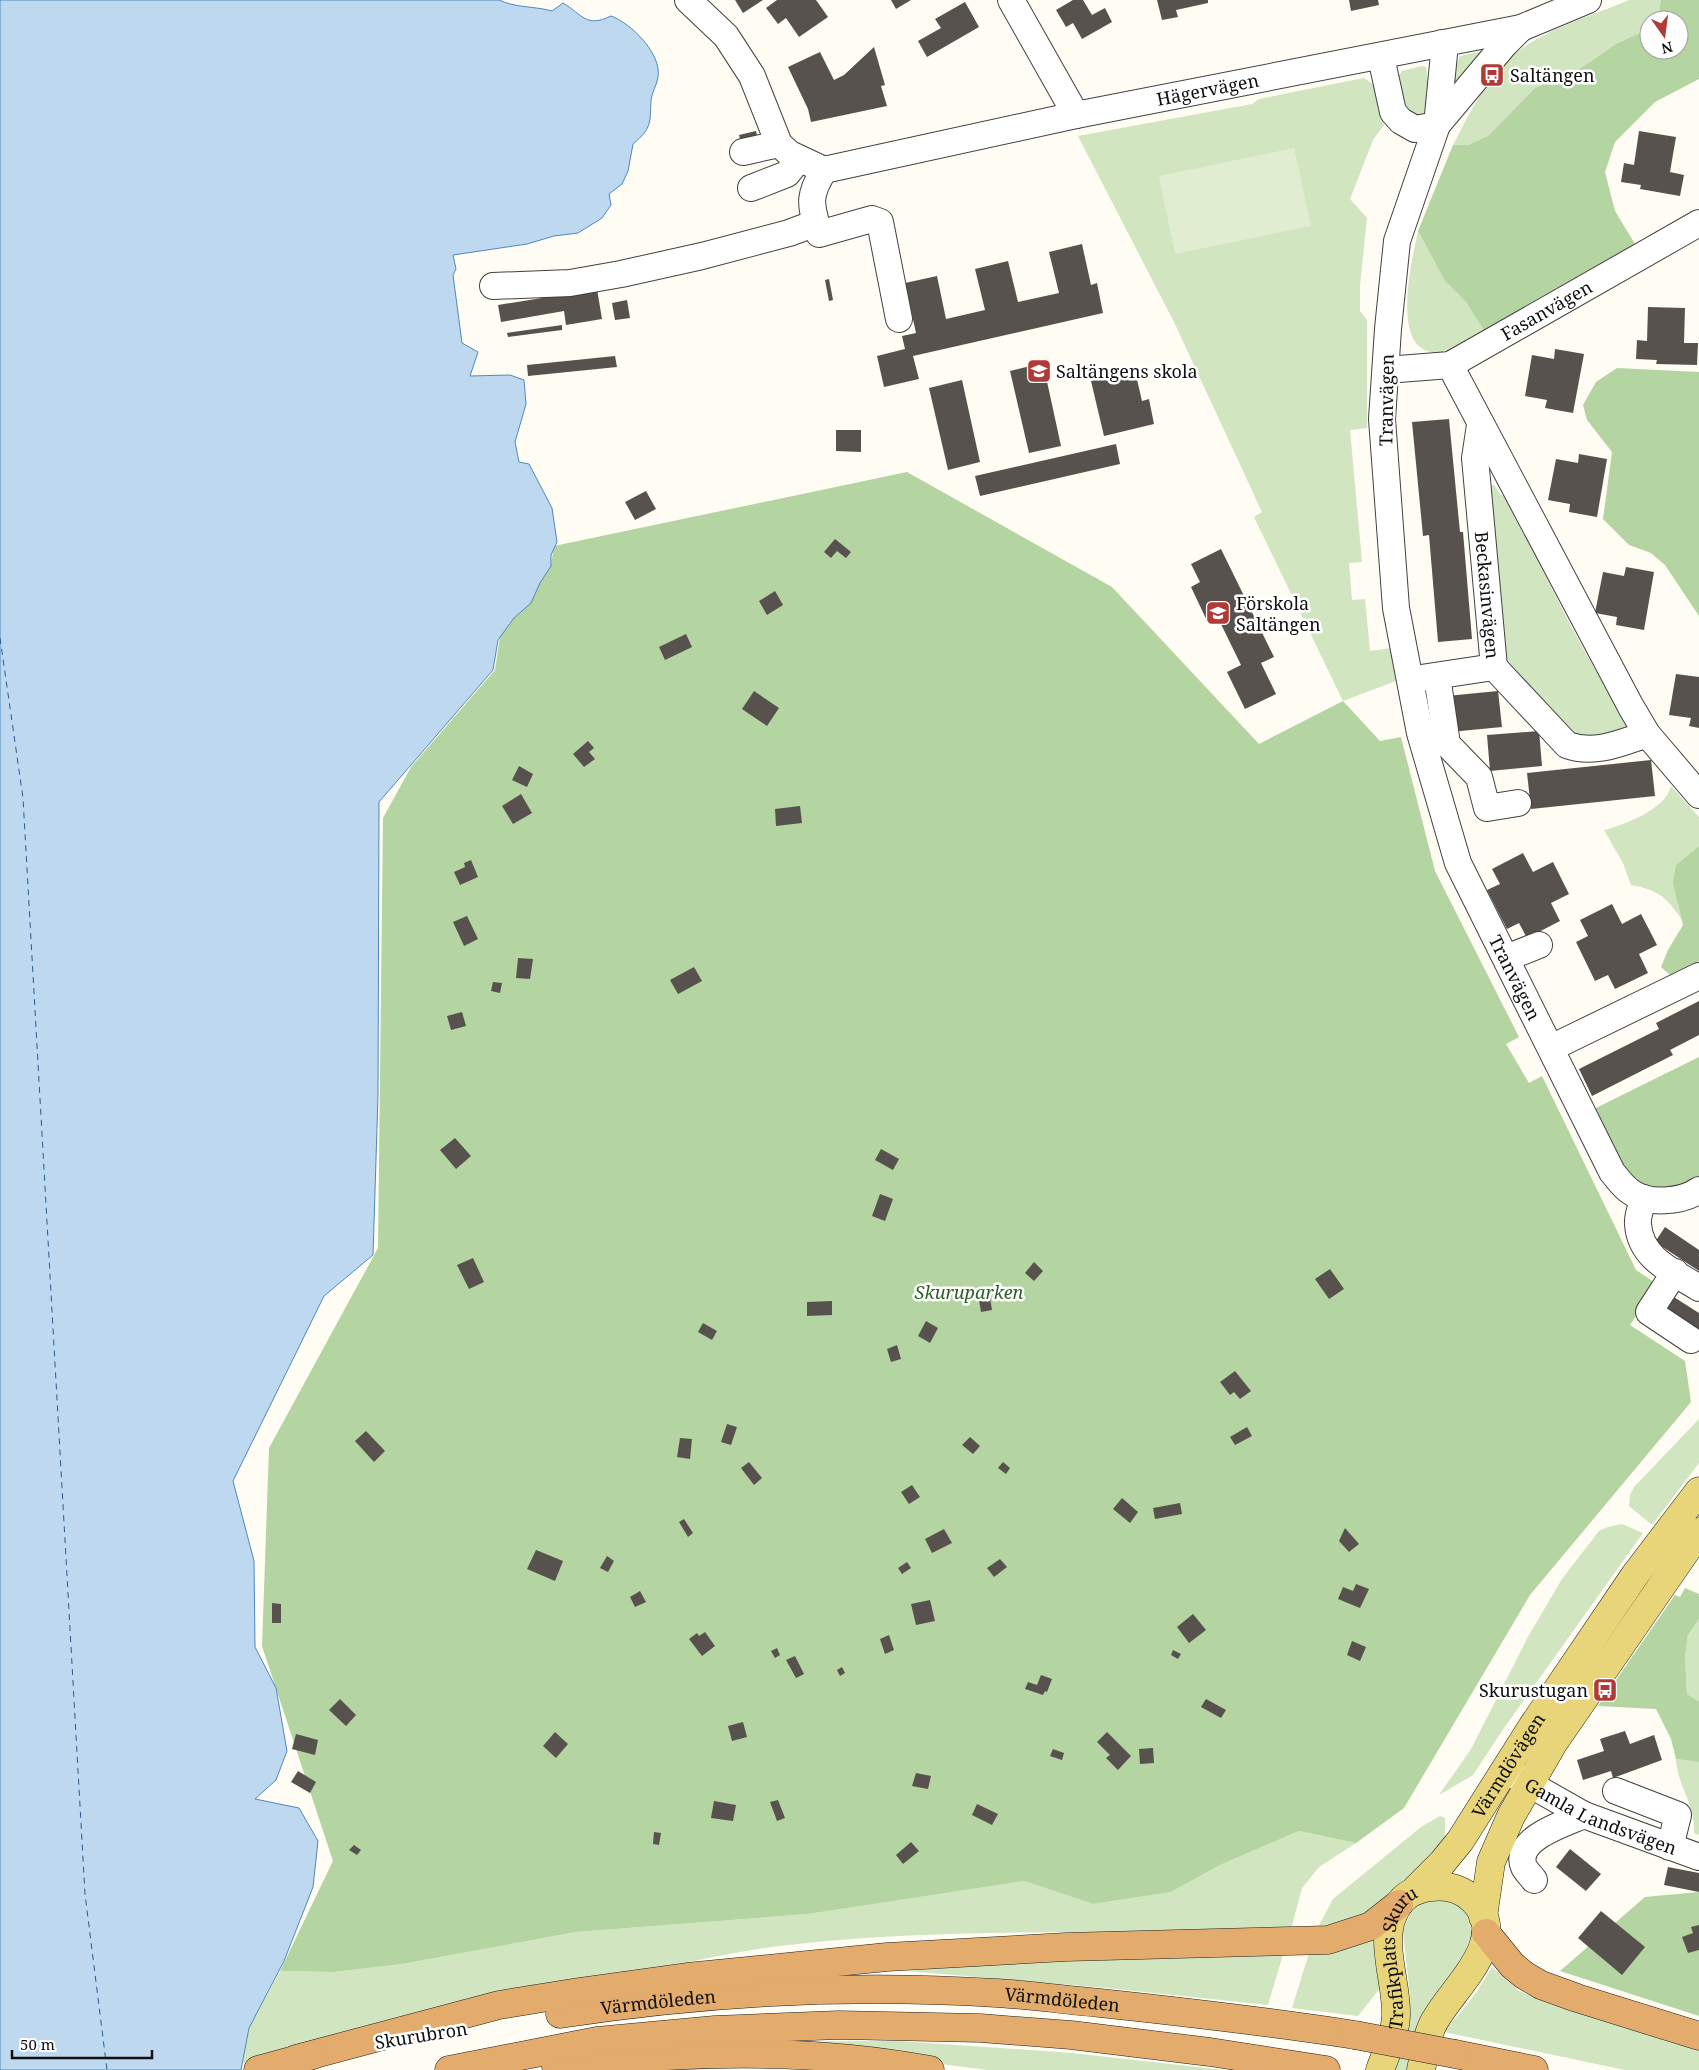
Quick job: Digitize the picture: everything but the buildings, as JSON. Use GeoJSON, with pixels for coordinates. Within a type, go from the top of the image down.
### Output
{"type":"FeatureCollection","features":[{"type":"Feature","properties":{"kind":"highway"},"geometry":{"type":"LineString","coordinates":[[258,2070],[499,2005],[582,2001],[687,1977],[887,1957],[1076,1947],[1328,1940],[1371,1926],[1407,1896]]}},
{"type":"Feature","properties":{"kind":"highway"},"geometry":{"type":"LineString","coordinates":[[1485,1925],[1512,1965],[1541,1985],[1699,2036]]}},
{"type":"Feature","properties":{"kind":"highway","name":"Värmdöleden"},"geometry":{"type":"LineString","coordinates":[[582,2001],[877,1990],[996,1993],[1220,2015],[1355,2034],[1534,2070]]}},
{"type":"Feature","properties":{"kind":"highway","name":"Värmdöleden"},"geometry":{"type":"LineString","coordinates":[[600,2050],[760,2027],[839,2025],[971,2028],[1071,2035],[1210,2052],[1322,2069]]}},
{"type":"Feature","properties":{"kind":"highway"},"geometry":{"type":"LineString","coordinates":[[449,2070],[600,2050],[642,2056],[735,2053],[813,2056],[900,2064],[930,2070]]}},
{"type":"Feature","properties":{"kind":"highway"},"geometry":{"type":"LineString","coordinates":[[524,2070],[600,2050]]}},
{"type":"Feature","properties":{"kind":"main road","name":"Värmdövägen"},"geometry":{"type":"LineString","coordinates":[[1407,1896],[1451,1854],[1635,1575],[1699,1491]]}},
{"type":"Feature","properties":{"kind":"main road","name":"Värmdövägen"},"geometry":{"type":"LineString","coordinates":[[1485,1925],[1487,1881],[1493,1855],[1511,1816],[1554,1742],[1699,1532]]}},
{"type":"Feature","properties":{"kind":"main road","name":"Trafikplats Skuru"},"geometry":{"type":"LineString","coordinates":[[1380,2070],[1396,2018],[1388,1935],[1392,1918],[1407,1896],[1441,1886],[1459,1890],[1472,1899],[1479,1907],[1485,1925],[1479,1958],[1470,1974],[1449,1998],[1432,2027],[1421,2070]]}},
{"type":"Feature","properties":{"kind":"street"},"geometry":{"type":"LineString","coordinates":[[688,0],[726,36],[752,76],[789,152],[787,174],[751,188]]}},
{"type":"Feature","properties":{"kind":"street"},"geometry":{"type":"LineString","coordinates":[[1011,0],[1076,115]]}},
{"type":"Feature","properties":{"kind":"street","name":"Hägervägen"},"geometry":{"type":"LineString","coordinates":[[824,170],[1076,115],[1381,57],[1521,28],[1574,3]]}},
{"type":"Feature","properties":{"kind":"street","name":"Tranvägen"},"geometry":{"type":"LineString","coordinates":[[1437,125],[1504,45],[1521,28]]}},
{"type":"Feature","properties":{"kind":"street","name":"Tranvägen"},"geometry":{"type":"LineString","coordinates":[[1442,43],[1444,54],[1437,125],[1397,241],[1388,329],[1382,419],[1396,608],[1408,680],[1420,733],[1458,863],[1612,1172],[1632,1194],[1644,1198],[1660,1201],[1677,1198],[1699,1190]]}},
{"type":"Feature","properties":{"kind":"street"},"geometry":{"type":"LineString","coordinates":[[1381,57],[1393,112],[1401,121],[1415,129],[1437,125]]}},
{"type":"Feature","properties":{"kind":"street"},"geometry":{"type":"LineString","coordinates":[[743,152],[789,152],[824,170],[812,190],[816,222],[820,234],[872,219],[880,222],[899,319]]}},
{"type":"Feature","properties":{"kind":"street"},"geometry":{"type":"LineString","coordinates":[[493,286],[570,283],[621,274],[702,256],[789,233],[816,222]]}},
{"type":"Feature","properties":{"kind":"street","name":"Fasanvägen"},"geometry":{"type":"LineString","coordinates":[[1386,370],[1450,365],[1699,223]]}},
{"type":"Feature","properties":{"kind":"street"},"geometry":{"type":"LineString","coordinates":[[1450,365],[1480,425],[1647,734],[1699,795]]}},
{"type":"Feature","properties":{"kind":"street","name":"Beckasinvägen"},"geometry":{"type":"LineString","coordinates":[[1480,425],[1474,458],[1494,667],[1567,745],[1581,751],[1611,747],[1647,734]]}},
{"type":"Feature","properties":{"kind":"street"},"geometry":{"type":"LineString","coordinates":[[1408,680],[1494,667]]}},
{"type":"Feature","properties":{"kind":"street"},"geometry":{"type":"LineString","coordinates":[[1437,676],[1447,744],[1480,776],[1486,808],[1518,803]]}},
{"type":"Feature","properties":{"kind":"street"},"geometry":{"type":"LineString","coordinates":[[1506,958],[1540,945]]}},
{"type":"Feature","properties":{"kind":"street"},"geometry":{"type":"LineString","coordinates":[[1551,1048],[1699,976]]}},
{"type":"Feature","properties":{"kind":"street"},"geometry":{"type":"LineString","coordinates":[[1644,1198],[1638,1222],[1641,1241],[1650,1256],[1699,1288]]}},
{"type":"Feature","properties":{"kind":"street"},"geometry":{"type":"LineString","coordinates":[[1675,1272],[1649,1312],[1691,1340]]}},
{"type":"Feature","properties":{"kind":"street","name":"Gamla Landsvägen"},"geometry":{"type":"LineString","coordinates":[[1505,1770],[1584,1815],[1699,1857]]}},
{"type":"Feature","properties":{"kind":"street"},"geometry":{"type":"LineString","coordinates":[[1616,1792],[1678,1815],[1670,1847]]}},
{"type":"Feature","properties":{"kind":"street"},"geometry":{"type":"LineString","coordinates":[[1534,1880],[1524,1867],[1523,1853],[1535,1836],[1584,1815]]}},
{"type":"Feature","properties":{"kind":"green space"},"geometry":{"type":"Polygon","coordinates":[[[1629,0],[1661,0],[1659,10],[1639,10],[1639,33],[1616,44],[1575,72],[1535,88],[1488,136],[1469,146],[1453,145],[1483,91],[1506,62],[1532,42],[1564,26],[1629,0]]]}},
{"type":"Feature","properties":{"kind":"green space"},"geometry":{"type":"Polygon","coordinates":[[[1661,0],[1699,0],[1699,79],[1655,102],[1615,142],[1605,172],[1615,211],[1635,244],[1485,332],[1466,302],[1445,281],[1418,231],[1453,145],[1469,145],[1488,136],[1535,88],[1575,72],[1616,44],[1639,33],[1639,60],[1689,60],[1689,10],[1659,10],[1661,0]]]}},
{"type":"Feature","properties":{"kind":"green space"},"geometry":{"type":"Polygon","coordinates":[[[1493,49],[1451,99],[1450,64],[1456,65],[1460,56],[1493,49]]]}},
{"type":"Feature","properties":{"kind":"green space"},"geometry":{"type":"Polygon","coordinates":[[[1422,66],[1426,67],[1428,87],[1423,120],[1406,114],[1397,78],[1402,71],[1422,66]]]}},
{"type":"Feature","properties":{"kind":"green space"},"geometry":{"type":"Polygon","coordinates":[[[1364,78],[1374,85],[1384,125],[1373,140],[1350,199],[1367,218],[1360,285],[1360,311],[1367,320],[1367,428],[1350,430],[1362,562],[1349,563],[1352,600],[1365,599],[1370,651],[1392,648],[1396,681],[1343,701],[1254,517],[1262,512],[1175,324],[1078,136],[1252,104],[1259,99],[1364,78]]]}},
{"type":"Feature","properties":{"kind":"green space"},"geometry":{"type":"Polygon","coordinates":[[[1294,148],[1311,226],[1175,254],[1159,176],[1294,148]]]}},
{"type":"Feature","properties":{"kind":"green space"},"geometry":{"type":"Polygon","coordinates":[[[1418,231],[1445,281],[1466,302],[1485,332],[1465,345],[1452,350],[1431,352],[1417,344],[1410,329],[1407,310],[1408,288],[1418,231]]]}},
{"type":"Feature","properties":{"kind":"green space"},"geometry":{"type":"Polygon","coordinates":[[[1617,368],[1699,372],[1699,616],[1665,565],[1651,553],[1629,545],[1603,519],[1612,452],[1587,420],[1583,405],[1596,382],[1617,368]]]}},
{"type":"Feature","properties":{"kind":"green space","name":"Skuruparken"},"geometry":{"type":"Polygon","coordinates":[[[907,472],[1112,587],[1259,744],[1343,701],[1380,741],[1401,737],[1435,871],[1519,1037],[1506,1044],[1529,1083],[1542,1076],[1636,1270],[1657,1284],[1630,1325],[1685,1361],[1691,1402],[1530,1595],[1404,1808],[1356,1843],[1299,1831],[1220,1865],[1171,1892],[1093,1904],[1024,1881],[808,1914],[576,1932],[402,1964],[334,1972],[280,1971],[333,1861],[262,1646],[269,1448],[378,1248],[383,818],[411,767],[495,670],[500,636],[551,565],[554,546],[907,472]]]}},
{"type":"Feature","properties":{"kind":"green space"},"geometry":{"type":"Polygon","coordinates":[[[1489,485],[1494,485],[1501,495],[1506,496],[1582,646],[1635,732],[1582,743],[1500,665],[1489,485]]]}},
{"type":"Feature","properties":{"kind":"green space"},"geometry":{"type":"Polygon","coordinates":[[[1671,786],[1699,817],[1699,846],[1676,865],[1678,905],[1682,920],[1672,906],[1661,896],[1648,889],[1631,885],[1623,863],[1604,830],[1633,820],[1654,808],[1668,794],[1671,786]]]}},
{"type":"Feature","properties":{"kind":"green space"},"geometry":{"type":"Polygon","coordinates":[[[1699,846],[1699,961],[1670,975],[1661,967],[1668,950],[1683,925],[1673,883],[1676,865],[1699,846]]]}},
{"type":"Feature","properties":{"kind":"green space"},"geometry":{"type":"Polygon","coordinates":[[[1699,1057],[1699,1180],[1694,1184],[1646,1189],[1626,1176],[1594,1109],[1699,1057]]]}},
{"type":"Feature","properties":{"kind":"green space"},"geometry":{"type":"Polygon","coordinates":[[[1699,1419],[1699,1463],[1652,1525],[1629,1506],[1630,1495],[1634,1487],[1699,1419]]]}},
{"type":"Feature","properties":{"kind":"green space"},"geometry":{"type":"Polygon","coordinates":[[[1622,1524],[1643,1533],[1504,1728],[1473,1775],[1439,1795],[1471,1749],[1529,1635],[1562,1579],[1599,1531],[1622,1524]]]}},
{"type":"Feature","properties":{"kind":"green space"},"geometry":{"type":"Polygon","coordinates":[[[1685,1588],[1699,1594],[1699,1619],[1688,1635],[1685,1657],[1687,1694],[1699,1702],[1699,1762],[1676,1759],[1671,1739],[1656,1709],[1598,1706],[1675,1595],[1680,1597],[1685,1588]]]}},
{"type":"Feature","properties":{"kind":"green space"},"geometry":{"type":"Polygon","coordinates":[[[1699,1619],[1699,1703],[1687,1694],[1685,1657],[1688,1635],[1699,1619]]]}},
{"type":"Feature","properties":{"kind":"green space"},"geometry":{"type":"Polygon","coordinates":[[[1676,1759],[1699,1762],[1699,1835],[1694,1833],[1692,1814],[1677,1769],[1676,1759]]]}},
{"type":"Feature","properties":{"kind":"green space"},"geometry":{"type":"Polygon","coordinates":[[[1440,1816],[1445,1818],[1445,1842],[1430,1863],[1401,1882],[1368,1914],[1316,1931],[1333,1899],[1421,1827],[1440,1816]]]}},
{"type":"Feature","properties":{"kind":"green space"},"geometry":{"type":"Polygon","coordinates":[[[1299,1831],[1356,1843],[1319,1867],[1302,1888],[1290,1933],[970,1933],[842,1940],[779,1946],[610,1976],[505,1998],[399,2022],[243,2063],[249,2028],[280,1971],[334,1972],[402,1964],[576,1932],[808,1914],[1024,1881],[1093,1904],[1171,1892],[1220,1865],[1299,1831]]]}},
{"type":"Feature","properties":{"kind":"green space"},"geometry":{"type":"Polygon","coordinates":[[[1699,1892],[1699,2016],[1560,1971],[1645,1897],[1699,1892]]]}},
{"type":"Feature","properties":{"kind":"green space"},"geometry":{"type":"Polygon","coordinates":[[[1430,1897],[1454,1900],[1469,1915],[1472,1934],[1461,1962],[1431,2001],[1421,2023],[1409,2070],[1393,2070],[1408,2017],[1410,1996],[1403,1931],[1412,1909],[1430,1897]]]}},
{"type":"Feature","properties":{"kind":"green space"},"geometry":{"type":"Polygon","coordinates":[[[1376,1930],[1374,1954],[1381,1987],[1358,2016],[1292,2008],[1310,1950],[1376,1930]]]}},
{"type":"Feature","properties":{"kind":"green space"},"geometry":{"type":"Polygon","coordinates":[[[1284,1951],[1268,2005],[1107,1988],[907,1971],[1038,1960],[1284,1951]]]}},
{"type":"Feature","properties":{"kind":"green space"},"geometry":{"type":"Polygon","coordinates":[[[1492,1967],[1519,1991],[1554,2005],[1699,2048],[1699,2070],[1625,2070],[1444,2032],[1476,1993],[1492,1967]]]}},
{"type":"Feature","properties":{"kind":"green space"},"geometry":{"type":"Polygon","coordinates":[[[899,2041],[1072,2053],[1224,2070],[987,2070],[903,2059],[739,2042],[899,2041]]]}},
{"type":"Feature","properties":{"kind":"water"},"geometry":{"type":"Polygon","coordinates":[[[0,0],[499,0],[552,11],[563,3],[580,16],[590,20],[596,21],[611,16],[627,25],[636,32],[650,49],[658,68],[658,77],[651,100],[649,125],[644,134],[633,144],[628,171],[622,184],[609,194],[611,205],[602,218],[578,233],[554,236],[527,244],[453,255],[456,269],[453,275],[462,343],[478,352],[470,376],[510,375],[524,380],[526,404],[515,442],[519,462],[529,464],[552,508],[557,542],[551,555],[551,566],[540,583],[531,603],[514,618],[498,640],[493,670],[379,802],[378,1095],[373,1255],[324,1296],[233,1481],[254,1561],[255,1647],[276,1688],[287,1751],[276,1780],[255,1799],[299,1808],[318,1841],[313,1887],[284,1961],[249,2028],[241,2070],[0,2070],[0,0]]]}},
{"type":"Feature","properties":{"kind":"ferry route"},"geometry":{"type":"LineString","coordinates":[[0,638],[23,798],[85,1894],[107,2070]]}},
{"type":"Feature","properties":{"kind":"place","name":"Saltängen"},"geometry":{"type":"Point","coordinates":[1492,75]}},
{"type":"Feature","properties":{"kind":"place","name":"Saltängens skola"},"geometry":{"type":"Point","coordinates":[1039,371]}},
{"type":"Feature","properties":{"kind":"place","name":"Förskola Saltängen"},"geometry":{"type":"Point","coordinates":[1218,613]}},
{"type":"Feature","properties":{"kind":"place","name":"Skurustugan"},"geometry":{"type":"Point","coordinates":[1605,1690]}}]}
